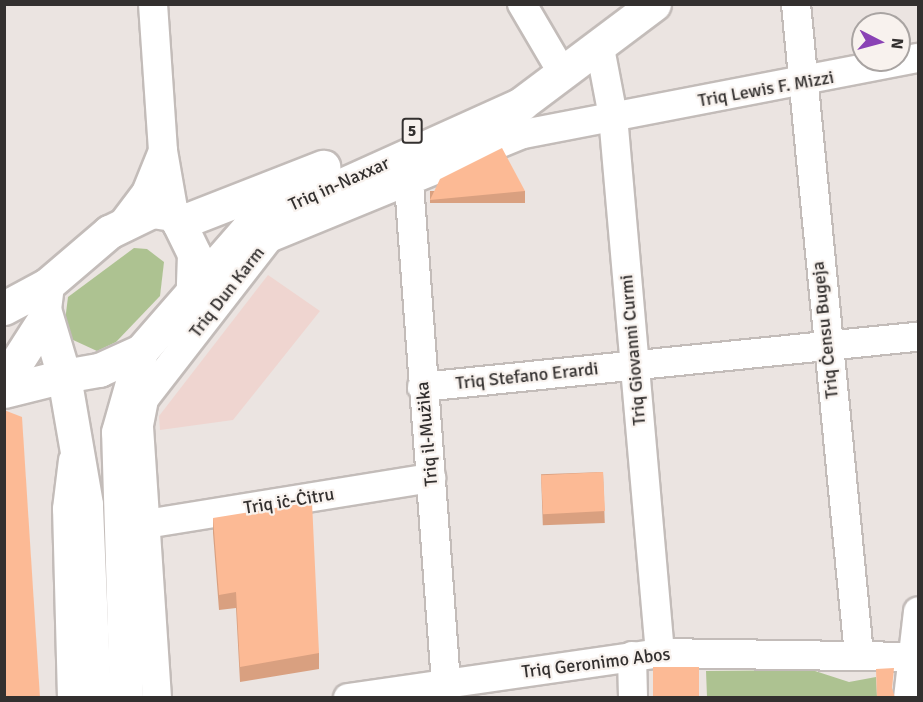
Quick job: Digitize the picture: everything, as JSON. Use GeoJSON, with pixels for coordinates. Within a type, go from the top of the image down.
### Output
{"type":"FeatureCollection","features":[{"type":"Feature","properties":{"kind":"main road","name":"Triq in-Naxxar"},"geometry":{"type":"LineString","coordinates":[[4,308],[47,285],[124,222],[152,211],[176,218],[432,123],[556,62],[625,4]]}},
{"type":"Feature","properties":{"kind":"main road","name":"Triq in-Naxxar"},"geometry":{"type":"LineString","coordinates":[[4,391],[99,370],[141,351],[249,227],[294,203],[521,104],[600,48],[654,4]]}},
{"type":"Feature","properties":{"kind":"main road"},"geometry":{"type":"LineString","coordinates":[[118,442],[137,392],[258,233],[294,203]]}},
{"type":"Feature","properties":{"kind":"main road"},"geometry":{"type":"LineString","coordinates":[[176,218],[194,254],[193,292]]}},
{"type":"Feature","properties":{"kind":"main road"},"geometry":{"type":"LineString","coordinates":[[47,285],[45,318],[64,376],[86,504],[94,698]]}},
{"type":"Feature","properties":{"kind":"main road"},"geometry":{"type":"LineString","coordinates":[[4,382],[45,318]]}},
{"type":"Feature","properties":{"kind":"main road"},"geometry":{"type":"LineString","coordinates":[[126,698],[118,442],[124,399],[141,351]]}},
{"type":"Feature","properties":{"kind":"street"},"geometry":{"type":"LineString","coordinates":[[153,4],[163,151],[176,218]]}},
{"type":"Feature","properties":{"kind":"street"},"geometry":{"type":"LineString","coordinates":[[522,4],[556,62]]}},
{"type":"Feature","properties":{"kind":"street","name":"Triq Ċensu Bugeja"},"geometry":{"type":"LineString","coordinates":[[796,4],[827,350],[859,655]]}},
{"type":"Feature","properties":{"kind":"street","name":"Triq Giovanni Curmi"},"geometry":{"type":"LineString","coordinates":[[600,48],[613,116],[634,365],[646,655],[633,698]]}},
{"type":"Feature","properties":{"kind":"street","name":"Triq Lewis F. Mizzi"},"geometry":{"type":"LineString","coordinates":[[613,116],[802,83],[918,58]]}},
{"type":"Feature","properties":{"kind":"street","name":"Triq Dun Karm"},"geometry":{"type":"LineString","coordinates":[[158,698],[139,425],[151,390],[269,238],[409,184],[523,134],[613,116]]}},
{"type":"Feature","properties":{"kind":"street"},"geometry":{"type":"LineString","coordinates":[[124,222],[146,193],[163,151]]}},
{"type":"Feature","properties":{"kind":"street","name":"Triq il-Mużika"},"geometry":{"type":"LineString","coordinates":[[409,184],[422,387],[446,683]]}},
{"type":"Feature","properties":{"kind":"street","name":"Triq Stefano Erardi"},"geometry":{"type":"LineString","coordinates":[[422,387],[634,365],[827,350],[918,337]]}},
{"type":"Feature","properties":{"kind":"street"},"geometry":{"type":"LineString","coordinates":[[72,698],[67,509],[75,446]]}},
{"type":"Feature","properties":{"kind":"street","name":"Triq iċ-Ċitru"},"geometry":{"type":"LineString","coordinates":[[146,524],[431,478]]}},
{"type":"Feature","properties":{"kind":"street"},"geometry":{"type":"LineString","coordinates":[[908,698],[915,657],[918,612]]}},
{"type":"Feature","properties":{"kind":"street","name":"Triq Geronimo Abos"},"geometry":{"type":"LineString","coordinates":[[348,698],[646,655],[915,657]]}},
{"type":"Feature","properties":{"kind":"shaded area"},"geometry":{"type":"Polygon","coordinates":[[[268,275],[320,311],[233,420],[160,430],[159,416],[268,275]]]}},
{"type":"Feature","properties":{"kind":"green space"},"geometry":{"type":"Polygon","coordinates":[[[134,248],[147,249],[164,262],[160,296],[116,342],[97,351],[71,339],[65,321],[68,297],[134,248]]]}},
{"type":"Feature","properties":{"kind":"green space"},"geometry":{"type":"Polygon","coordinates":[[[812,670],[849,682],[876,677],[877,697],[707,697],[706,671],[812,670]]]}},
{"type":"Feature","properties":{"kind":"building"},"geometry":{"type":"Polygon","coordinates":[[[502,148],[525,191],[430,200],[440,179],[502,148]]]}},
{"type":"Feature","properties":{"kind":"building"},"geometry":{"type":"Polygon","coordinates":[[[4,410],[22,417],[40,698],[4,698],[4,410]]]}},
{"type":"Feature","properties":{"kind":"building"},"geometry":{"type":"Polygon","coordinates":[[[603,472],[605,511],[543,514],[541,475],[603,472]]]}},
{"type":"Feature","properties":{"kind":"building"},"geometry":{"type":"Polygon","coordinates":[[[312,502],[319,653],[240,667],[236,592],[219,595],[213,518],[312,502]]]}},
{"type":"Feature","properties":{"kind":"building"},"geometry":{"type":"Polygon","coordinates":[[[653,667],[699,667],[699,698],[653,698],[653,667]]]}},
{"type":"Feature","properties":{"kind":"building"},"geometry":{"type":"Polygon","coordinates":[[[894,668],[892,688],[895,698],[877,698],[876,669],[894,668]]]}}]}
